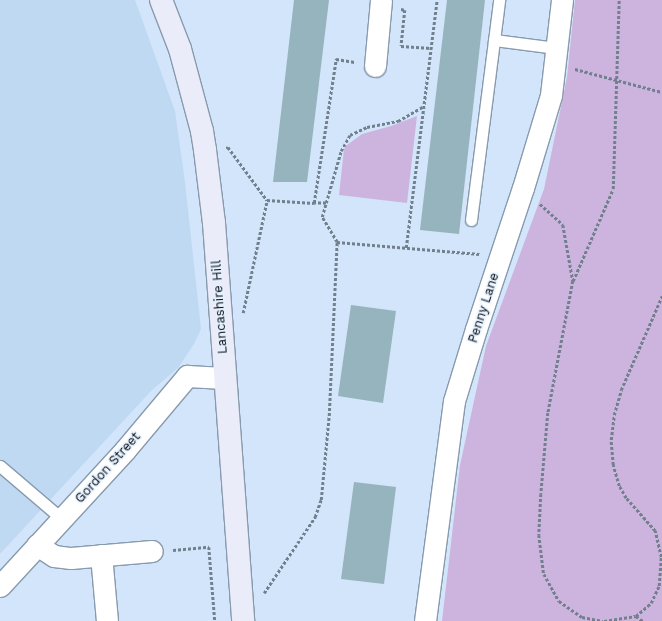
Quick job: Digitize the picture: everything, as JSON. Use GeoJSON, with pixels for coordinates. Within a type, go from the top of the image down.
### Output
{"type":"FeatureCollection","features":[{"type":"Feature","properties":{"kind":"main road","name":"Lancashire Hill"},"geometry":{"type":"LineString","coordinates":[[161,0],[180,49],[202,131],[214,223],[224,378],[243,621]]}},
{"type":"Feature","properties":{"kind":"street","name":"Penny Lane"},"geometry":{"type":"LineString","coordinates":[[425,621],[454,401],[523,188],[551,95],[562,0]]}},
{"type":"Feature","properties":{"kind":"street"},"geometry":{"type":"LineString","coordinates":[[375,66],[381,3]]}},
{"type":"Feature","properties":{"kind":"street","name":"Gordon Street"},"geometry":{"type":"LineString","coordinates":[[0,586],[125,450],[187,376],[224,378]]}},
{"type":"Feature","properties":{"kind":"street"},"geometry":{"type":"LineString","coordinates":[[37,545],[54,556],[71,558],[152,551]]}},
{"type":"Feature","properties":{"kind":"street"},"geometry":{"type":"LineString","coordinates":[[101,556],[107,621]]}},
{"type":"Feature","properties":{"kind":"lane"},"geometry":{"type":"LineString","coordinates":[[471,220],[499,0]]}},
{"type":"Feature","properties":{"kind":"lane"},"geometry":{"type":"LineString","coordinates":[[494,40],[556,56]]}},
{"type":"Feature","properties":{"kind":"lane"},"geometry":{"type":"LineString","coordinates":[[0,466],[62,519]]}},
{"type":"Feature","properties":{"kind":"path"},"geometry":{"type":"LineString","coordinates":[[406,248],[437,0]]}},
{"type":"Feature","properties":{"kind":"path"},"geometry":{"type":"LineString","coordinates":[[619,0],[613,189],[573,281],[548,413],[540,494],[540,535],[544,574],[559,601],[582,617],[604,621],[636,616],[651,603],[660,586],[661,557],[655,531],[626,498],[619,486],[613,465],[611,440],[614,415],[621,390],[662,296]]}},
{"type":"Feature","properties":{"kind":"path"},"geometry":{"type":"LineString","coordinates":[[381,3],[405,10],[401,46],[431,48]]}},
{"type":"Feature","properties":{"kind":"path"},"geometry":{"type":"LineString","coordinates":[[556,56],[616,80],[662,92]]}},
{"type":"Feature","properties":{"kind":"path"},"geometry":{"type":"LineString","coordinates":[[314,203],[336,59],[375,66]]}},
{"type":"Feature","properties":{"kind":"path"},"geometry":{"type":"LineString","coordinates":[[264,601],[264,594],[315,518],[321,500],[329,416],[338,242],[322,217],[341,151],[350,135],[367,127],[398,121],[424,106]]}},
{"type":"Feature","properties":{"kind":"path"},"geometry":{"type":"LineString","coordinates":[[221,322],[242,320],[267,200],[228,147]]}},
{"type":"Feature","properties":{"kind":"path"},"geometry":{"type":"LineString","coordinates":[[523,188],[563,226],[573,281]]}},
{"type":"Feature","properties":{"kind":"path"},"geometry":{"type":"LineString","coordinates":[[267,200],[326,203]]}},
{"type":"Feature","properties":{"kind":"path"},"geometry":{"type":"LineString","coordinates":[[338,242],[501,255]]}},
{"type":"Feature","properties":{"kind":"path"},"geometry":{"type":"LineString","coordinates":[[152,551],[209,547],[215,621]]}},
{"type":"Feature","properties":{"kind":"path"},"geometry":{"type":"LineString","coordinates":[[636,616],[643,621]]}},
{"type":"Feature","properties":{"kind":"shaded area"},"geometry":{"type":"Polygon","coordinates":[[[0,0],[135,0],[175,111],[185,182],[201,329],[194,344],[178,368],[152,390],[0,554],[0,0]]]}},
{"type":"Feature","properties":{"kind":"shaded area"},"geometry":{"type":"Polygon","coordinates":[[[575,0],[662,0],[662,621],[442,621],[460,465],[486,346],[544,189],[567,77],[575,0]]]}},
{"type":"Feature","properties":{"kind":"shaded area"},"geometry":{"type":"Polygon","coordinates":[[[417,116],[407,203],[339,195],[344,149],[347,145],[362,134],[391,126],[417,116]]]}},
{"type":"Feature","properties":{"kind":"building"},"geometry":{"type":"Polygon","coordinates":[[[294,0],[329,0],[307,182],[273,182],[294,0]]]}},
{"type":"Feature","properties":{"kind":"building"},"geometry":{"type":"Polygon","coordinates":[[[447,0],[485,0],[459,234],[420,230],[447,0]]]}},
{"type":"Feature","properties":{"kind":"building"},"geometry":{"type":"Polygon","coordinates":[[[351,305],[396,311],[383,403],[338,396],[351,305]]]}},
{"type":"Feature","properties":{"kind":"building"},"geometry":{"type":"Polygon","coordinates":[[[354,482],[396,487],[384,584],[341,579],[354,482]]]}}]}
